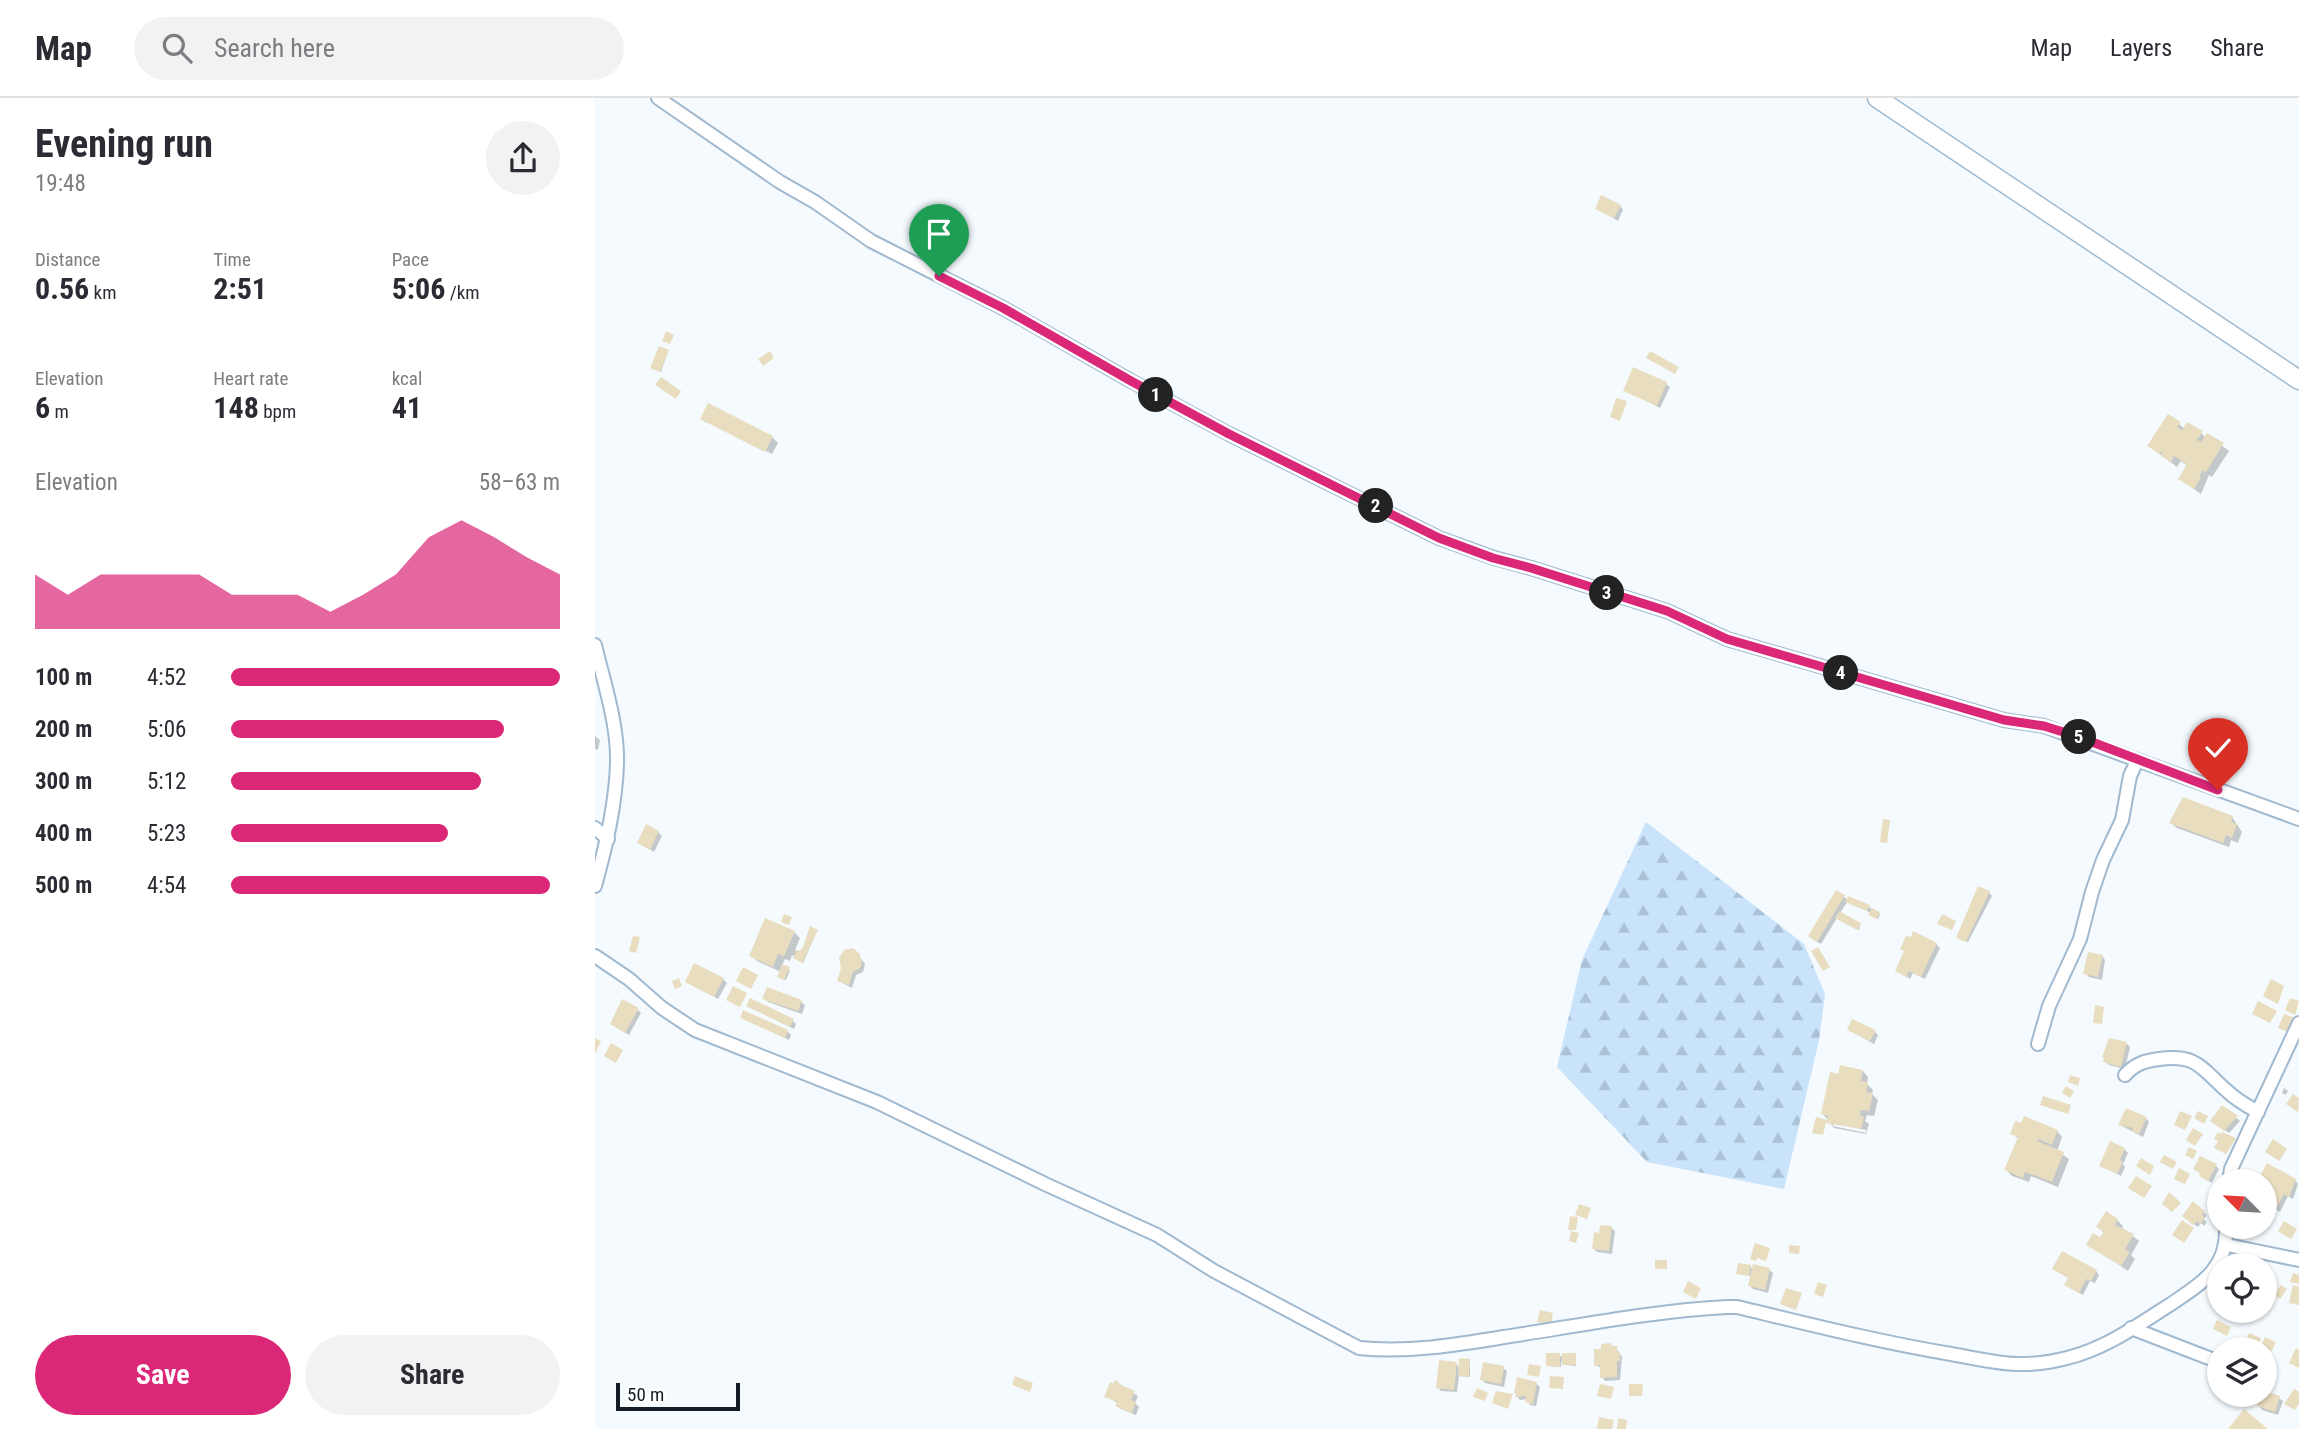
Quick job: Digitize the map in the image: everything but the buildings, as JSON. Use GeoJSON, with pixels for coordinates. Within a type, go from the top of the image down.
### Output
{"type":"FeatureCollection","features":[{"type":"Feature","properties":{"kind":"main road"},"geometry":{"type":"LineString","coordinates":[[1877,98],[2299,380]]}},
{"type":"Feature","properties":{"kind":"street"},"geometry":{"type":"LineString","coordinates":[[658,98],[871,241],[1003,308],[1229,434],[1439,538],[1493,558],[1667,611],[1727,639],[2004,720],[2044,726],[2299,819]]}},
{"type":"Feature","properties":{"kind":"street"},"geometry":{"type":"LineString","coordinates":[[595,645],[610,707],[617,762],[608,839],[595,886]]}},
{"type":"Feature","properties":{"kind":"street"},"geometry":{"type":"LineString","coordinates":[[2038,1044],[2058,981],[2080,939],[2103,860],[2122,820],[2130,776],[2137,761]]}},
{"type":"Feature","properties":{"kind":"street"},"geometry":{"type":"LineString","coordinates":[[595,828],[608,839]]}},
{"type":"Feature","properties":{"kind":"street"},"geometry":{"type":"LineString","coordinates":[[595,956],[629,979],[661,1008],[695,1030],[877,1102],[1157,1235],[1214,1270],[1359,1348],[1383,1350],[1462,1344],[1629,1318],[1716,1307],[1737,1307],[1808,1326],[1910,1348],[2019,1366],[2045,1363],[2098,1349],[2189,1292],[2220,1263],[2227,1245],[2226,1239]]}},
{"type":"Feature","properties":{"kind":"street"},"geometry":{"type":"LineString","coordinates":[[2231,1169],[2299,1023]]}},
{"type":"Feature","properties":{"kind":"street"},"geometry":{"type":"LineString","coordinates":[[2125,1075],[2140,1063],[2184,1058],[2201,1066],[2224,1089],[2258,1112]]}},
{"type":"Feature","properties":{"kind":"street"},"geometry":{"type":"LineString","coordinates":[[2227,1245],[2299,1260]]}},
{"type":"Feature","properties":{"kind":"street"},"geometry":{"type":"LineString","coordinates":[[2131,1328],[2207,1357]]}},
{"type":"Feature","properties":{"kind":"green space"},"geometry":{"type":"Polygon","coordinates":[[[1646,822],[1804,944],[1825,994],[1819,1040],[1784,1189],[1647,1162],[1557,1067],[1582,960],[1646,822]]]}},
{"type":"Feature","properties":{"kind":"route"},"geometry":{"type":"LineString","coordinates":[[939,276],[1003,308],[1229,434],[1466,549],[1667,611],[1727,639],[1827,670],[1877,681],[2004,720],[2044,726],[2079,737],[2218,790]]}}]}
